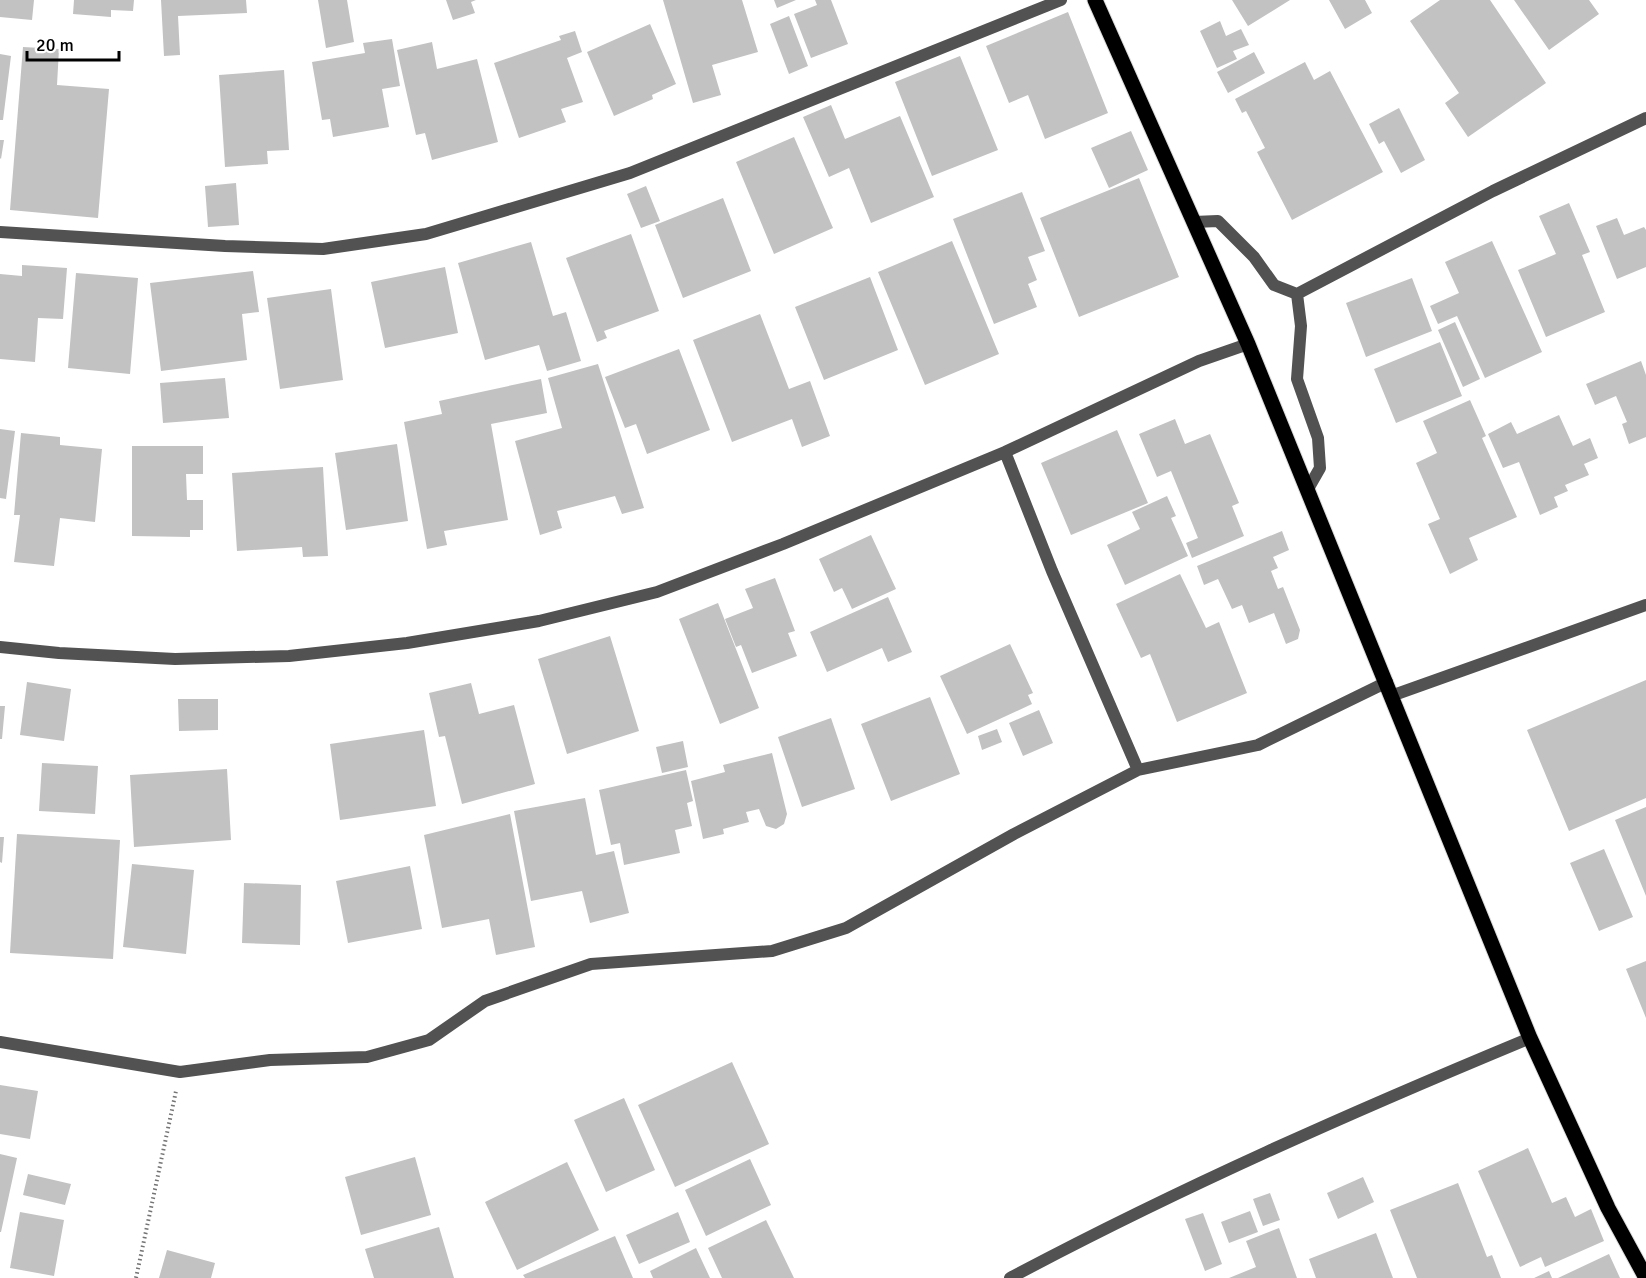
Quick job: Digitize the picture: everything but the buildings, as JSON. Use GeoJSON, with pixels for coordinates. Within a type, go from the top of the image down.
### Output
{"type":"FeatureCollection","features":[{"type":"Feature","properties":{"kind":"main road"},"geometry":{"type":"LineString","coordinates":[[1095,0],[1248,344],[1530,1038],[1608,1208],[1646,1278]]}},
{"type":"Feature","properties":{"kind":"street"},"geometry":{"type":"LineString","coordinates":[[0,232],[225,246],[323,249],[426,234],[630,173],[1061,0]]}},
{"type":"Feature","properties":{"kind":"street"},"geometry":{"type":"LineString","coordinates":[[1194,222],[1218,221],[1254,257],[1274,285],[1297,294],[1493,191],[1646,118]]}},
{"type":"Feature","properties":{"kind":"street"},"geometry":{"type":"LineString","coordinates":[[1297,294],[1301,326],[1297,379],[1318,438],[1320,468],[1308,489]]}},
{"type":"Feature","properties":{"kind":"street"},"geometry":{"type":"LineString","coordinates":[[0,647],[175,659],[289,656],[407,642],[539,621],[657,592],[892,501],[1005,452],[1199,361],[1248,344]]}},
{"type":"Feature","properties":{"kind":"street"},"geometry":{"type":"LineString","coordinates":[[1005,452],[1052,571],[1138,770]]}},
{"type":"Feature","properties":{"kind":"street"},"geometry":{"type":"LineString","coordinates":[[0,1042],[180,1072],[270,1060],[367,1056],[429,1040],[485,1001],[591,964],[772,951],[835,932],[1138,770],[1258,745],[1389,689],[1646,605]]}},
{"type":"Feature","properties":{"kind":"street"},"geometry":{"type":"LineString","coordinates":[[1010,1278],[1096,1232],[1257,1156],[1530,1038]]}},
{"type":"Feature","properties":{"kind":"path"},"geometry":{"type":"LineString","coordinates":[[136,1278],[180,1072]]}}]}
